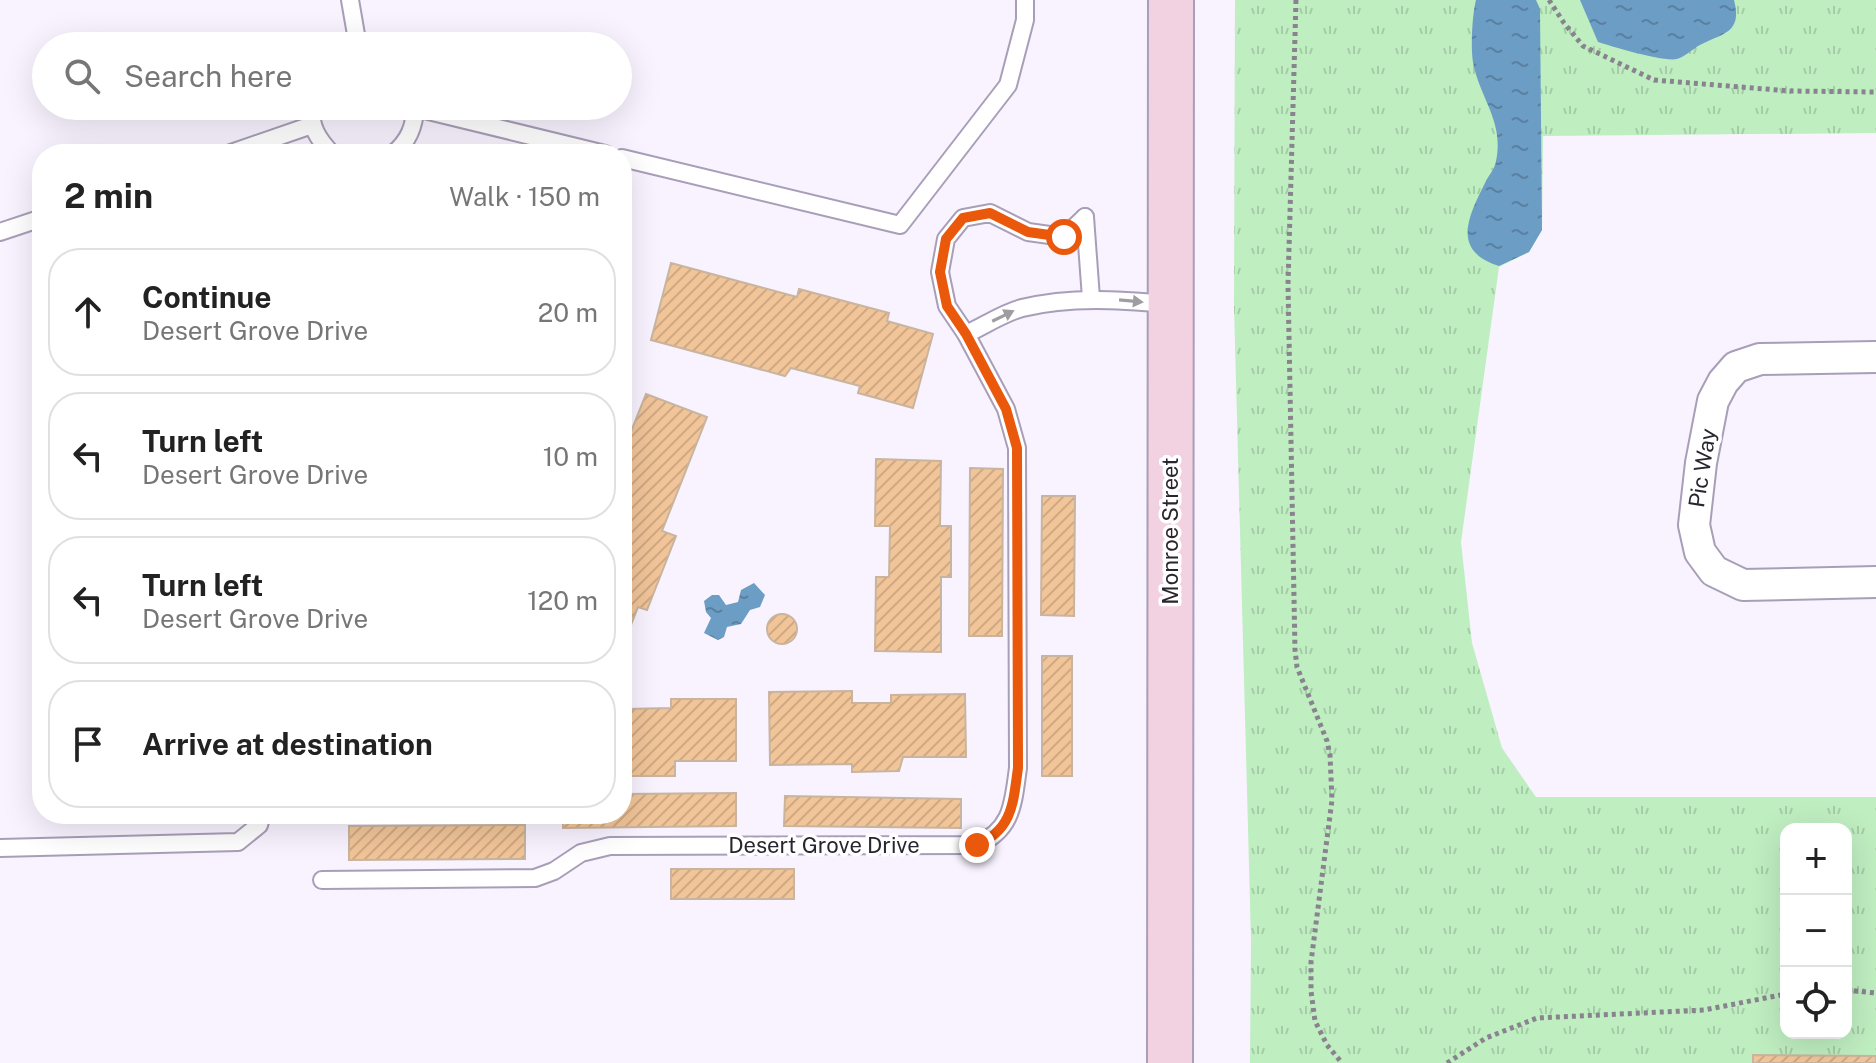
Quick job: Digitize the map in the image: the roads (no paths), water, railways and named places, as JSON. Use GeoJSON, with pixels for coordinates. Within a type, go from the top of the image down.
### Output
{"type":"FeatureCollection","features":[{"type":"Feature","properties":{"kind":"main road","name":"Monroe Street"},"geometry":{"type":"LineString","coordinates":[[1170,1063],[1171,0]]}},
{"type":"Feature","properties":{"kind":"street","name":"Pic Way"},"geometry":{"type":"LineString","coordinates":[[1876,357],[1760,359],[1736,367],[1713,401],[1701,463],[1694,525],[1700,552],[1714,571],[1743,585],[1876,582]]}},
{"type":"Feature","properties":{"kind":"lane"},"geometry":{"type":"LineString","coordinates":[[350,0],[356,32]]}},
{"type":"Feature","properties":{"kind":"lane"},"geometry":{"type":"LineString","coordinates":[[632,160],[900,225],[1008,85],[1025,20],[1025,0]]}},
{"type":"Feature","properties":{"kind":"lane"},"geometry":{"type":"LineString","coordinates":[[312,120],[323,144]]}},
{"type":"Feature","properties":{"kind":"lane"},"geometry":{"type":"LineString","coordinates":[[404,144],[414,120]]}},
{"type":"Feature","properties":{"kind":"lane"},"geometry":{"type":"LineString","coordinates":[[468,120],[565,144]]}},
{"type":"Feature","properties":{"kind":"lane"},"geometry":{"type":"LineString","coordinates":[[257,144],[312,125]]}},
{"type":"Feature","properties":{"kind":"lane","name":"Desert Grove Drive"},"geometry":{"type":"LineString","coordinates":[[322,880],[535,878],[554,871],[581,853],[610,846],[977,845],[994,837],[1005,823],[1013,803],[1018,768],[1017,448],[1006,409],[966,334],[947,306],[940,272],[946,239],[963,218],[990,213],[1028,232],[1064,237],[1085,217],[1091,298]]}},
{"type":"Feature","properties":{"kind":"lane"},"geometry":{"type":"LineString","coordinates":[[0,232],[32,221]]}},
{"type":"Feature","properties":{"kind":"lane"},"geometry":{"type":"LineString","coordinates":[[966,334],[1020,308],[1091,298],[1171,304]]}},
{"type":"Feature","properties":{"kind":"lane"},"geometry":{"type":"LineString","coordinates":[[0,848],[238,842],[259,824]]}},
{"type":"Feature","properties":{"kind":"water"},"geometry":{"type":"Polygon","coordinates":[[[1476,0],[1536,0],[1540,9],[1542,230],[1529,252],[1499,266],[1484,260],[1474,251],[1468,232],[1473,208],[1495,164],[1498,147],[1495,124],[1473,61],[1476,0]]]}},
{"type":"Feature","properties":{"kind":"water"},"geometry":{"type":"Polygon","coordinates":[[[1580,0],[1734,0],[1736,20],[1728,31],[1682,57],[1661,58],[1598,42],[1580,0]]]}},
{"type":"Feature","properties":{"kind":"water"},"geometry":{"type":"Polygon","coordinates":[[[754,583],[765,595],[760,607],[750,610],[741,624],[727,627],[724,637],[718,640],[704,633],[711,618],[704,601],[712,595],[719,595],[726,605],[738,602],[741,590],[754,583]]]}}]}
